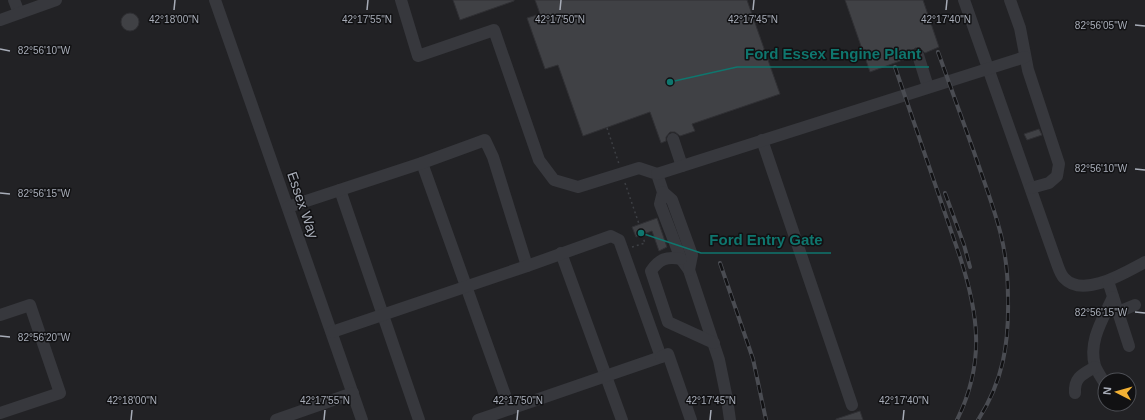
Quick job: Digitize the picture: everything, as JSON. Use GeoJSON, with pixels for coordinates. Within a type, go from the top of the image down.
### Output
{"type":"FeatureCollection","features":[{"type":"Feature","properties":{"kind":"street"},"geometry":{"type":"LineString","coordinates":[[14,0],[18,13]]}},
{"type":"Feature","properties":{"kind":"street"},"geometry":{"type":"LineString","coordinates":[[0,20],[56,0]]}},
{"type":"Feature","properties":{"kind":"street","name":"Essex Way"},"geometry":{"type":"LineString","coordinates":[[215,0],[362,420]]}},
{"type":"Feature","properties":{"kind":"street"},"geometry":{"type":"LineString","coordinates":[[400,0],[418,56],[494,30],[539,160],[554,180],[578,187],[639,168],[657,174],[1025,57]]}},
{"type":"Feature","properties":{"kind":"street"},"geometry":{"type":"LineString","coordinates":[[964,0],[1063,278],[1072,285],[1087,286],[1108,281],[1145,262]]}},
{"type":"Feature","properties":{"kind":"street"},"geometry":{"type":"LineString","coordinates":[[1010,0],[1020,28],[1028,70],[1059,164],[1057,176],[1049,183],[1030,188]]}},
{"type":"Feature","properties":{"kind":"street"},"geometry":{"type":"LineString","coordinates":[[918,55],[928,87]]}},
{"type":"Feature","properties":{"kind":"street"},"geometry":{"type":"LineString","coordinates":[[673,139],[682,166]]}},
{"type":"Feature","properties":{"kind":"street"},"geometry":{"type":"LineString","coordinates":[[288,207],[422,163],[485,140],[493,157],[527,266]]}},
{"type":"Feature","properties":{"kind":"street"},"geometry":{"type":"LineString","coordinates":[[762,140],[852,405]]}},
{"type":"Feature","properties":{"kind":"street"},"geometry":{"type":"LineString","coordinates":[[422,163],[510,408]]}},
{"type":"Feature","properties":{"kind":"street"},"geometry":{"type":"LineString","coordinates":[[657,174],[663,192],[672,200],[692,255],[689,270]]}},
{"type":"Feature","properties":{"kind":"street"},"geometry":{"type":"LineString","coordinates":[[340,190],[419,420]]}},
{"type":"Feature","properties":{"kind":"street"},"geometry":{"type":"LineString","coordinates":[[663,192],[660,204],[681,259],[689,270],[721,366],[730,420]]}},
{"type":"Feature","properties":{"kind":"street"},"geometry":{"type":"LineString","coordinates":[[332,332],[611,236],[619,240],[661,357]]}},
{"type":"Feature","properties":{"kind":"street"},"geometry":{"type":"LineString","coordinates":[[561,253],[622,420]]}},
{"type":"Feature","properties":{"kind":"street"},"geometry":{"type":"LineString","coordinates":[[681,259],[664,259],[656,264],[651,271],[668,322],[714,343]]}},
{"type":"Feature","properties":{"kind":"street"},"geometry":{"type":"LineString","coordinates":[[1108,281],[1129,346]]}},
{"type":"Feature","properties":{"kind":"street"},"geometry":{"type":"LineString","coordinates":[[1098,372],[1095,367],[1093,352],[1095,334],[1113,297]]}},
{"type":"Feature","properties":{"kind":"street"},"geometry":{"type":"LineString","coordinates":[[0,315],[30,305],[60,393],[0,413]]}},
{"type":"Feature","properties":{"kind":"street"},"geometry":{"type":"LineString","coordinates":[[1118,312],[1135,305]]}},
{"type":"Feature","properties":{"kind":"street"},"geometry":{"type":"LineString","coordinates":[[478,420],[668,354],[691,420]]}},
{"type":"Feature","properties":{"kind":"street"},"geometry":{"type":"LineString","coordinates":[[1075,393],[1075,384],[1081,375],[1095,367]]}},
{"type":"Feature","properties":{"kind":"street"},"geometry":{"type":"LineString","coordinates":[[276,420],[353,393]]}},
{"type":"Feature","properties":{"kind":"path"},"geometry":{"type":"LineString","coordinates":[[607,128],[620,168]]}},
{"type":"Feature","properties":{"kind":"path"},"geometry":{"type":"LineString","coordinates":[[624,180],[640,224]]}},
{"type":"Feature","properties":{"kind":"path"},"geometry":{"type":"LineString","coordinates":[[623,250],[645,243],[642,235]]}},
{"type":"Feature","properties":{"kind":"shaded area"},"geometry":{"type":"Polygon","coordinates":[[[0,0],[1145,0],[1145,420],[0,420],[0,0]]]}},
{"type":"Feature","properties":{"kind":"building"},"geometry":{"type":"Polygon","coordinates":[[[453,0],[514,0],[514,1],[460,20],[453,0]]]}},
{"type":"Feature","properties":{"kind":"building"},"geometry":{"type":"Polygon","coordinates":[[[535,0],[747,0],[780,94],[692,124],[695,131],[680,136],[675,132],[670,132],[666,137],[666,141],[661,143],[650,112],[583,136],[558,65],[545,69],[527,18],[540,14],[535,0]]]}},
{"type":"Feature","properties":{"kind":"building"},"geometry":{"type":"Polygon","coordinates":[[[845,0],[923,0],[939,47],[925,53],[920,48],[915,48],[911,53],[911,57],[870,72],[845,0]]]}},
{"type":"Feature","properties":{"kind":"building"},"geometry":{"type":"Polygon","coordinates":[[[126,13],[134,13],[139,18],[137,29],[134,31],[126,31],[121,26],[121,18],[126,13]]]}},
{"type":"Feature","properties":{"kind":"building"},"geometry":{"type":"Polygon","coordinates":[[[1039,129],[1042,135],[1027,140],[1024,134],[1039,129]]]}},
{"type":"Feature","properties":{"kind":"building"},"geometry":{"type":"Polygon","coordinates":[[[657,218],[667,247],[659,251],[652,231],[636,237],[632,227],[657,218]]]}},
{"type":"Feature","properties":{"kind":"building"},"geometry":{"type":"Polygon","coordinates":[[[860,411],[863,420],[836,420],[836,419],[860,411]]]}},
{"type":"Feature","properties":{"kind":"railway"},"geometry":{"type":"LineString","coordinates":[[938,52],[995,214],[1003,243],[1006,267],[1008,291],[1006,347],[999,376],[987,405],[978,420]]}},
{"type":"Feature","properties":{"kind":"railway"},"geometry":{"type":"LineString","coordinates":[[895,67],[960,257],[975,319],[976,339],[972,379],[966,399],[957,420]]}},
{"type":"Feature","properties":{"kind":"railway"},"geometry":{"type":"LineString","coordinates":[[945,193],[964,245],[970,267]]}},
{"type":"Feature","properties":{"kind":"railway"},"geometry":{"type":"LineString","coordinates":[[720,263],[753,359],[766,420]]}},
{"type":"Feature","properties":{"kind":"place","name":"Ford Essex Engine Plant"},"geometry":{"type":"Point","coordinates":[670,82]}},
{"type":"Feature","properties":{"kind":"place","name":"Ford Entry Gate"},"geometry":{"type":"Point","coordinates":[641,233]}}]}
